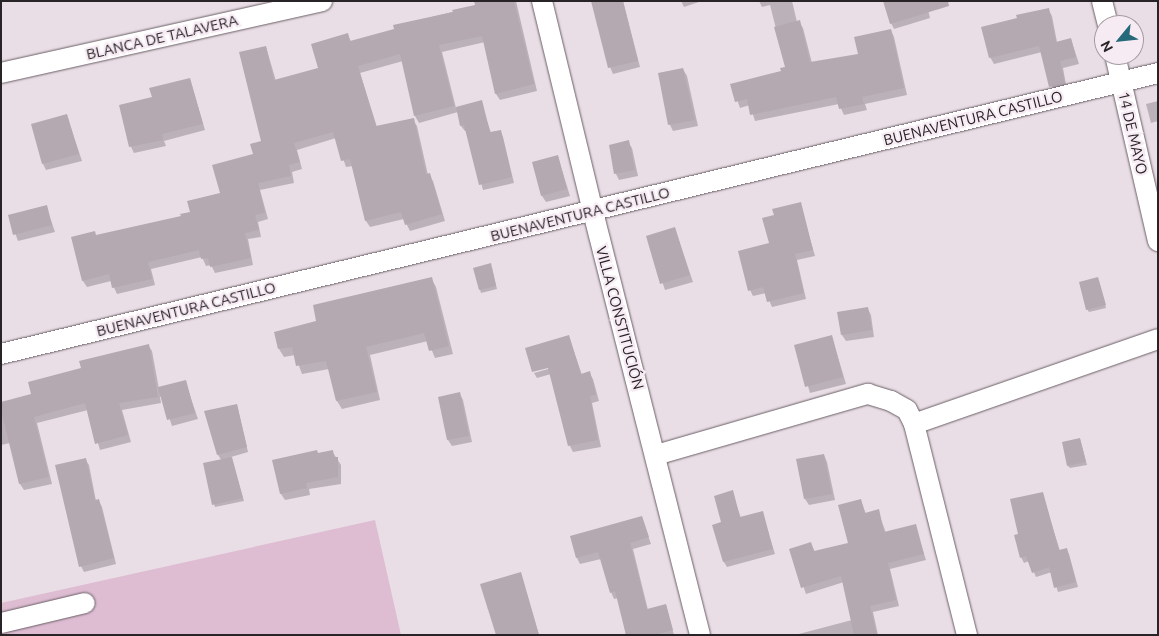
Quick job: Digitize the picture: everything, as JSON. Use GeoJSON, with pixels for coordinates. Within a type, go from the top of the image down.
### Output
{"type":"FeatureCollection","features":[{"type":"Feature","properties":{"kind":"street","name":"BLANCA DE TALAVERA"},"geometry":{"type":"LineString","coordinates":[[1,73],[322,1]]}},
{"type":"Feature","properties":{"kind":"street","name":"VILLA CONSTITUCIÓN"},"geometry":{"type":"LineString","coordinates":[[542,1],[592,212],[656,455],[700,635]]}},
{"type":"Feature","properties":{"kind":"street"},"geometry":{"type":"LineString","coordinates":[[1102,1],[1106,15]]}},
{"type":"Feature","properties":{"kind":"street","name":"14 DE MAYO"},"geometry":{"type":"LineString","coordinates":[[1118,65],[1158,241]]}},
{"type":"Feature","properties":{"kind":"street","name":"BUENAVENTURA CASTILLO"},"geometry":{"type":"LineString","coordinates":[[1,354],[592,212],[1158,72]]}},
{"type":"Feature","properties":{"kind":"street"},"geometry":{"type":"LineString","coordinates":[[914,424],[1158,339]]}},
{"type":"Feature","properties":{"kind":"street"},"geometry":{"type":"LineString","coordinates":[[656,455],[868,394],[890,401],[907,410],[914,424],[967,635]]}},
{"type":"Feature","properties":{"kind":"street"},"geometry":{"type":"LineString","coordinates":[[1,623],[85,603]]}},
{"type":"Feature","properties":{"kind":"shaded area"},"geometry":{"type":"Polygon","coordinates":[[[375,520],[401,635],[1,635],[1,603],[375,520]]]}},
{"type":"Feature","properties":{"kind":"building"},"geometry":{"type":"Polygon","coordinates":[[[474,1],[514,1],[534,84],[495,94],[482,36],[439,45],[454,106],[414,116],[400,54],[358,66],[376,126],[414,118],[426,174],[430,173],[442,214],[405,225],[401,212],[365,221],[350,159],[341,161],[333,132],[294,143],[300,162],[289,165],[291,176],[258,183],[265,213],[255,215],[259,230],[245,233],[251,258],[210,267],[208,258],[201,259],[199,250],[148,262],[152,279],[112,288],[109,274],[82,281],[71,237],[95,231],[96,235],[181,216],[180,214],[190,212],[187,201],[220,193],[212,165],[253,154],[250,144],[261,141],[239,52],[266,46],[274,80],[318,68],[311,44],[348,33],[350,41],[394,29],[393,25],[453,12],[452,10],[475,5],[474,1]]]}},
{"type":"Feature","properties":{"kind":"building"},"geometry":{"type":"Polygon","coordinates":[[[591,1],[623,1],[638,61],[608,68],[591,1]]]}},
{"type":"Feature","properties":{"kind":"building"},"geometry":{"type":"Polygon","coordinates":[[[883,1],[948,1],[949,6],[890,24],[883,1]]]}},
{"type":"Feature","properties":{"kind":"building"},"geometry":{"type":"Polygon","coordinates":[[[1049,8],[1056,42],[1071,38],[1076,57],[1060,61],[1065,83],[1049,87],[1039,46],[989,58],[981,27],[1017,18],[1016,15],[1049,8]]]}},
{"type":"Feature","properties":{"kind":"building"},"geometry":{"type":"Polygon","coordinates":[[[800,20],[810,62],[858,54],[854,37],[891,29],[904,88],[862,97],[864,104],[839,109],[836,97],[750,115],[747,99],[735,102],[730,84],[781,71],[780,68],[785,67],[774,27],[800,20]]]}},
{"type":"Feature","properties":{"kind":"building"},"geometry":{"type":"Polygon","coordinates":[[[683,68],[695,120],[668,125],[658,73],[683,68]]]}},
{"type":"Feature","properties":{"kind":"building"},"geometry":{"type":"Polygon","coordinates":[[[190,78],[203,124],[162,134],[163,140],[129,147],[119,105],[152,97],[149,88],[190,78]]]}},
{"type":"Feature","properties":{"kind":"building"},"geometry":{"type":"Polygon","coordinates":[[[482,100],[490,132],[501,130],[512,177],[479,185],[464,125],[460,126],[456,107],[482,100]]]}},
{"type":"Feature","properties":{"kind":"building"},"geometry":{"type":"Polygon","coordinates":[[[67,114],[79,154],[42,164],[31,124],[67,114]]]}},
{"type":"Feature","properties":{"kind":"building"},"geometry":{"type":"Polygon","coordinates":[[[629,140],[635,170],[614,174],[609,145],[629,140]]]}},
{"type":"Feature","properties":{"kind":"building"},"geometry":{"type":"Polygon","coordinates":[[[558,155],[567,189],[541,196],[532,162],[558,155]]]}},
{"type":"Feature","properties":{"kind":"building"},"geometry":{"type":"Polygon","coordinates":[[[801,202],[813,250],[795,254],[804,293],[767,302],[763,287],[748,291],[738,251],[769,243],[762,218],[774,215],[772,209],[801,202]]]}},
{"type":"Feature","properties":{"kind":"building"},"geometry":{"type":"Polygon","coordinates":[[[47,205],[52,225],[13,235],[8,215],[47,205]]]}},
{"type":"Feature","properties":{"kind":"building"},"geometry":{"type":"Polygon","coordinates":[[[675,227],[690,275],[660,284],[646,236],[675,227]]]}},
{"type":"Feature","properties":{"kind":"building"},"geometry":{"type":"Polygon","coordinates":[[[491,263],[496,286],[479,290],[473,268],[491,263]]]}},
{"type":"Feature","properties":{"kind":"building"},"geometry":{"type":"Polygon","coordinates":[[[432,277],[449,346],[429,351],[424,333],[366,347],[377,392],[336,401],[326,361],[296,366],[292,347],[278,349],[274,332],[316,321],[313,305],[432,277]]]}},
{"type":"Feature","properties":{"kind":"building"},"geometry":{"type":"Polygon","coordinates":[[[1098,277],[1106,305],[1086,310],[1079,282],[1098,277]]]}},
{"type":"Feature","properties":{"kind":"building"},"geometry":{"type":"Polygon","coordinates":[[[868,307],[872,330],[841,335],[837,312],[868,307]]]}},
{"type":"Feature","properties":{"kind":"building"},"geometry":{"type":"Polygon","coordinates":[[[569,335],[581,374],[590,371],[596,395],[590,396],[598,440],[568,446],[548,368],[532,372],[525,348],[569,335]]]}},
{"type":"Feature","properties":{"kind":"building"},"geometry":{"type":"Polygon","coordinates":[[[832,335],[843,377],[805,387],[794,345],[832,335]]]}},
{"type":"Feature","properties":{"kind":"building"},"geometry":{"type":"Polygon","coordinates":[[[149,344],[158,397],[119,403],[128,435],[95,444],[85,403],[34,417],[49,477],[19,484],[1,410],[1,402],[31,394],[28,382],[81,368],[79,361],[149,344]]]}},
{"type":"Feature","properties":{"kind":"building"},"geometry":{"type":"Polygon","coordinates":[[[186,380],[195,413],[167,420],[158,387],[186,380]]]}},
{"type":"Feature","properties":{"kind":"building"},"geometry":{"type":"Polygon","coordinates":[[[460,392],[469,436],[447,440],[438,397],[460,392]]]}},
{"type":"Feature","properties":{"kind":"building"},"geometry":{"type":"Polygon","coordinates":[[[237,404],[247,447],[217,455],[204,411],[237,404]]]}},
{"type":"Feature","properties":{"kind":"building"},"geometry":{"type":"Polygon","coordinates":[[[1080,438],[1086,462],[1067,466],[1062,442],[1080,438]]]}},
{"type":"Feature","properties":{"kind":"building"},"geometry":{"type":"Polygon","coordinates":[[[317,450],[318,453],[333,450],[334,457],[338,457],[338,477],[306,483],[307,488],[280,494],[272,460],[317,450]]]}},
{"type":"Feature","properties":{"kind":"building"},"geometry":{"type":"Polygon","coordinates":[[[824,454],[832,494],[804,499],[796,459],[824,454]]]}},
{"type":"Feature","properties":{"kind":"building"},"geometry":{"type":"Polygon","coordinates":[[[232,457],[243,498],[212,505],[203,463],[232,457]]]}},
{"type":"Feature","properties":{"kind":"building"},"geometry":{"type":"Polygon","coordinates":[[[86,458],[95,500],[99,499],[114,558],[79,567],[55,465],[86,458]]]}},
{"type":"Feature","properties":{"kind":"building"},"geometry":{"type":"Polygon","coordinates":[[[733,490],[740,517],[763,511],[773,549],[723,562],[712,525],[721,522],[714,496],[733,490]]]}},
{"type":"Feature","properties":{"kind":"building"},"geometry":{"type":"Polygon","coordinates":[[[1043,492],[1059,550],[1067,548],[1076,582],[1054,588],[1049,567],[1032,573],[1026,556],[1020,558],[1014,535],[1018,534],[1010,499],[1043,492]]]}},
{"type":"Feature","properties":{"kind":"building"},"geometry":{"type":"Polygon","coordinates":[[[861,499],[865,513],[879,509],[884,532],[916,524],[924,554],[888,563],[896,600],[870,606],[877,635],[854,635],[841,576],[801,588],[789,549],[811,542],[814,551],[848,543],[838,505],[861,499]]]}},
{"type":"Feature","properties":{"kind":"building"},"geometry":{"type":"Polygon","coordinates":[[[642,516],[649,537],[630,543],[647,609],[666,604],[673,630],[655,635],[626,635],[615,591],[610,593],[598,552],[576,558],[570,536],[642,516]]]}},
{"type":"Feature","properties":{"kind":"building"},"geometry":{"type":"Polygon","coordinates":[[[521,572],[539,635],[496,635],[480,584],[521,572]]]}}]}
